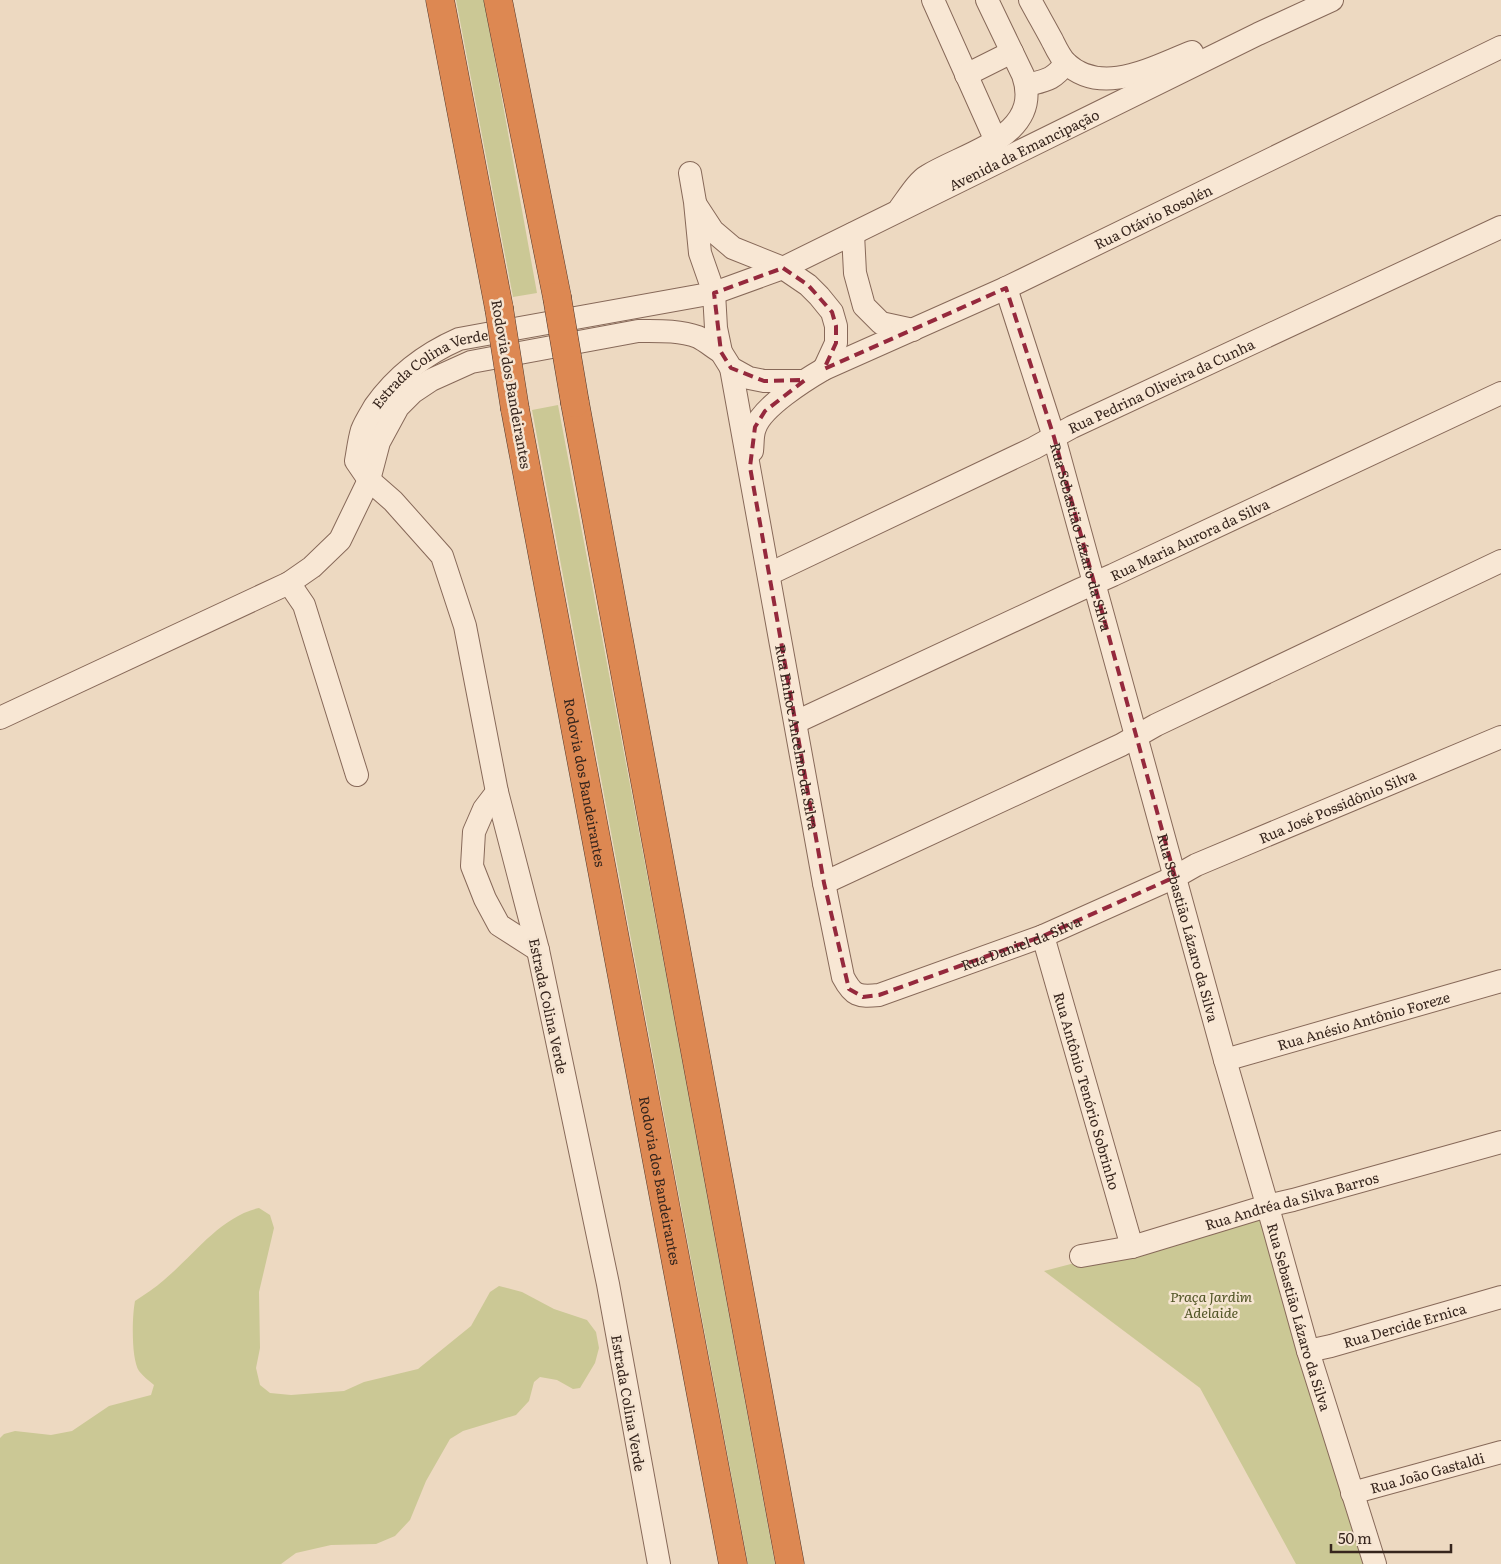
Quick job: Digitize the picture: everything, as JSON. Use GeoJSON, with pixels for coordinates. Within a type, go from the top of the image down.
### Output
{"type":"FeatureCollection","features":[{"type":"Feature","properties":{"kind":"highway","name":"Rodovia dos Bandeirantes"},"geometry":{"type":"LineString","coordinates":[[440,0],[499,308],[515,409],[733,1564]]}},
{"type":"Feature","properties":{"kind":"highway"},"geometry":{"type":"LineString","coordinates":[[498,0],[557,296],[790,1564]]}},
{"type":"Feature","properties":{"kind":"street"},"geometry":{"type":"LineString","coordinates":[[933,0],[996,141]]}},
{"type":"Feature","properties":{"kind":"street"},"geometry":{"type":"LineString","coordinates":[[896,213],[925,177],[996,141],[1015,126],[1025,111],[1027,85],[987,0]]}},
{"type":"Feature","properties":{"kind":"street"},"geometry":{"type":"LineString","coordinates":[[1030,0],[1066,63],[1082,75],[1105,80],[1130,76],[1215,43],[1258,34]]}},
{"type":"Feature","properties":{"kind":"street","name":"Avenida da Emancipação"},"geometry":{"type":"LineString","coordinates":[[714,293],[783,268],[1258,34],[1332,0]]}},
{"type":"Feature","properties":{"kind":"street","name":"Rua Otávio Rosolén"},"geometry":{"type":"LineString","coordinates":[[803,381],[824,369],[1006,288],[1501,47]]}},
{"type":"Feature","properties":{"kind":"street"},"geometry":{"type":"LineString","coordinates":[[966,75],[1012,52]]}},
{"type":"Feature","properties":{"kind":"street"},"geometry":{"type":"LineString","coordinates":[[1027,85],[1056,75],[1066,63]]}},
{"type":"Feature","properties":{"kind":"street"},"geometry":{"type":"LineString","coordinates":[[690,173],[700,253],[714,293],[716,328],[726,360],[749,378],[764,381],[803,381]]}},
{"type":"Feature","properties":{"kind":"street"},"geometry":{"type":"LineString","coordinates":[[694,202],[713,232],[733,248],[783,268],[808,285],[832,312],[836,326],[836,343],[824,369]]}},
{"type":"Feature","properties":{"kind":"street","name":"Rua Pedrina Oliveira da Cunha"},"geometry":{"type":"LineString","coordinates":[[769,574],[1025,453],[1081,423],[1501,227]]}},
{"type":"Feature","properties":{"kind":"street"},"geometry":{"type":"LineString","coordinates":[[853,234],[854,273],[864,306],[881,323],[914,330]]}},
{"type":"Feature","properties":{"kind":"street","name":"Rua Sebastião Lázaro da Silva"},"geometry":{"type":"LineString","coordinates":[[1006,288],[1054,437],[1225,1060],[1308,1351],[1375,1564]]}},
{"type":"Feature","properties":{"kind":"street","name":"Estrada Colina Verde"},"geometry":{"type":"LineString","coordinates":[[659,1564],[608,1284],[538,950],[497,792],[465,626],[442,556],[393,502],[369,480],[356,460],[362,428],[392,385],[405,372],[444,345],[459,339],[714,293]]}},
{"type":"Feature","properties":{"kind":"street","name":"Estrada Colina Verde"},"geometry":{"type":"LineString","coordinates":[[369,480],[379,442],[398,407],[413,392],[431,380],[470,362],[638,331],[660,331],[699,338],[726,360]]}},
{"type":"Feature","properties":{"kind":"street","name":"Rua Enhoc Ancelmo da Silva"},"geometry":{"type":"LineString","coordinates":[[726,360],[750,467],[824,883],[843,977],[849,989],[863,997]]}},
{"type":"Feature","properties":{"kind":"street","name":"Rua Enhoc Ancelmo da Silva"},"geometry":{"type":"LineString","coordinates":[[750,467],[755,427],[765,411],[803,381]]}},
{"type":"Feature","properties":{"kind":"street","name":"Rua Maria Aurora da Silva"},"geometry":{"type":"LineString","coordinates":[[796,722],[1501,393]]}},
{"type":"Feature","properties":{"kind":"street"},"geometry":{"type":"LineString","coordinates":[[0,718],[289,583],[312,567],[340,540],[369,480]]}},
{"type":"Feature","properties":{"kind":"street"},"geometry":{"type":"LineString","coordinates":[[824,883],[1112,749],[1501,561]]}},
{"type":"Feature","properties":{"kind":"street"},"geometry":{"type":"LineString","coordinates":[[289,583],[304,605],[357,775]]}},
{"type":"Feature","properties":{"kind":"street","name":"Rua José Possidônio Silva"},"geometry":{"type":"LineString","coordinates":[[1175,877],[1205,862],[1501,737]]}},
{"type":"Feature","properties":{"kind":"street"},"geometry":{"type":"LineString","coordinates":[[497,792],[484,809],[474,832],[472,866],[485,899],[500,925],[538,950]]}},
{"type":"Feature","properties":{"kind":"street","name":"Rua Daniel da Silva"},"geometry":{"type":"LineString","coordinates":[[863,997],[879,995],[1043,936],[1175,877]]}},
{"type":"Feature","properties":{"kind":"street","name":"Rua Antônio Tenório Sobrinho"},"geometry":{"type":"LineString","coordinates":[[1043,936],[1132,1247]]}},
{"type":"Feature","properties":{"kind":"street","name":"Rua Anésio Antônio Foreze"},"geometry":{"type":"LineString","coordinates":[[1225,1060],[1501,981]]}},
{"type":"Feature","properties":{"kind":"street","name":"Rua Andréa da Silva Barros"},"geometry":{"type":"LineString","coordinates":[[1081,1256],[1132,1247],[1267,1206],[1501,1142]]}},
{"type":"Feature","properties":{"kind":"street","name":"Rua Dercide Ernica"},"geometry":{"type":"LineString","coordinates":[[1308,1351],[1501,1297]]}},
{"type":"Feature","properties":{"kind":"street","name":"Rua João Gastaldi"},"geometry":{"type":"LineString","coordinates":[[1352,1493],[1501,1452]]}},
{"type":"Feature","properties":{"kind":"highlighted area"},"geometry":{"type":"Polygon","coordinates":[[[783,268],[808,285],[832,312],[836,326],[836,343],[824,369],[1006,288],[1054,437],[1175,877],[1043,936],[879,995],[863,997],[849,989],[824,883],[750,467],[755,427],[765,411],[805,380],[764,381],[731,368],[721,352],[714,293],[783,268]]]}},
{"type":"Feature","properties":{"kind":"green space"},"geometry":{"type":"Polygon","coordinates":[[[456,0],[484,0],[537,293],[513,297],[456,0]]]}},
{"type":"Feature","properties":{"kind":"green space"},"geometry":{"type":"Polygon","coordinates":[[[558,405],[775,1564],[748,1564],[532,410],[558,405]]]}},
{"type":"Feature","properties":{"kind":"green space"},"geometry":{"type":"Polygon","coordinates":[[[259,1208],[270,1215],[274,1228],[259,1292],[260,1348],[256,1368],[260,1385],[270,1393],[291,1395],[344,1391],[364,1382],[418,1369],[471,1326],[490,1292],[499,1286],[522,1292],[554,1309],[587,1320],[596,1332],[599,1348],[595,1363],[580,1388],[573,1389],[557,1380],[540,1377],[534,1382],[529,1401],[516,1415],[463,1431],[450,1439],[426,1481],[410,1520],[395,1536],[376,1544],[331,1545],[296,1553],[281,1564],[0,1564],[0,1438],[4,1434],[15,1431],[51,1435],[72,1431],[109,1406],[151,1395],[154,1385],[139,1371],[133,1348],[135,1301],[164,1280],[220,1228],[245,1213],[259,1208]]]}},
{"type":"Feature","properties":{"kind":"green space","name":"Praça Jardim Adelaide"},"geometry":{"type":"Polygon","coordinates":[[[1255,1216],[1260,1219],[1366,1564],[1296,1564],[1200,1388],[1044,1271],[1255,1216]]]}}]}
